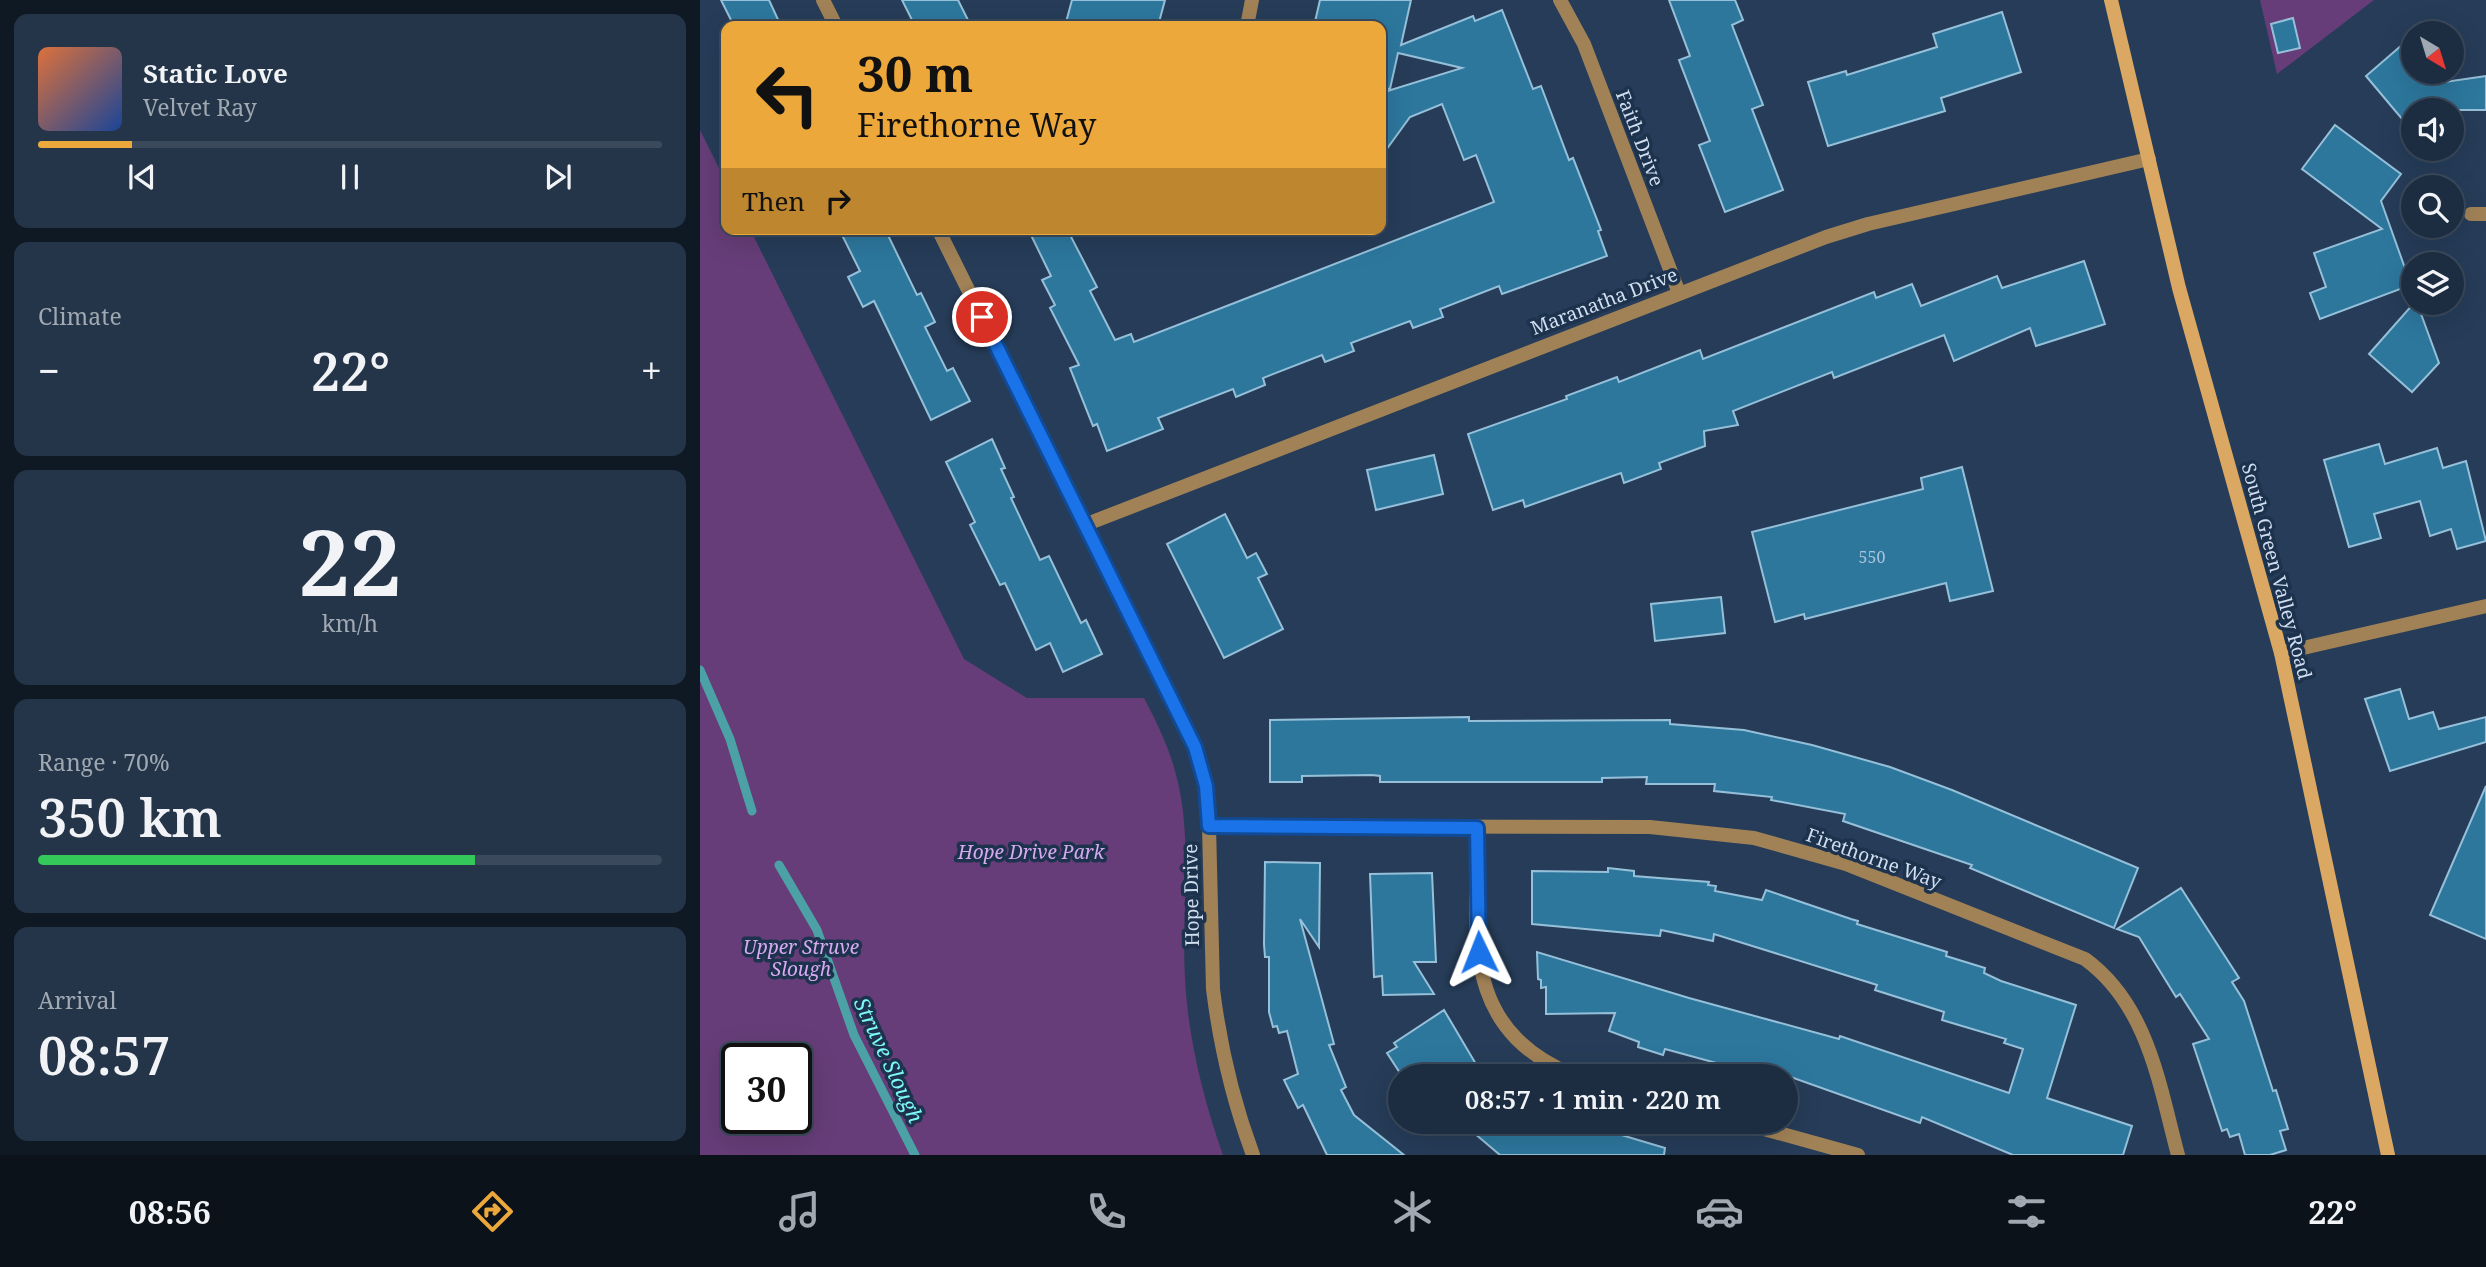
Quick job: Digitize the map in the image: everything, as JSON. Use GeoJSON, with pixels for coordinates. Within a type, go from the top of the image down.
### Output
{"type":"FeatureCollection","features":[{"type":"Feature","properties":{"kind":"main road","name":"South Green Valley Road"},"geometry":{"type":"LineString","coordinates":[[2111,0],[2179,288],[2281,653],[2388,1155]]}},
{"type":"Feature","properties":{"kind":"street"},"geometry":{"type":"LineString","coordinates":[[823,0],[834,21]]}},
{"type":"Feature","properties":{"kind":"street"},"geometry":{"type":"LineString","coordinates":[[1248,21],[1252,0]]}},
{"type":"Feature","properties":{"kind":"street","name":"Faith Drive"},"geometry":{"type":"LineString","coordinates":[[1560,0],[1584,44],[1679,293]]}},
{"type":"Feature","properties":{"kind":"street","name":"Maranatha Drive"},"geometry":{"type":"LineString","coordinates":[[1087,524],[1679,293],[1868,224],[2149,159]]}},
{"type":"Feature","properties":{"kind":"street"},"geometry":{"type":"LineString","coordinates":[[2470,214],[2486,214]]}},
{"type":"Feature","properties":{"kind":"street","name":"Hope Drive"},"geometry":{"type":"LineString","coordinates":[[941,235],[1087,524],[1195,747],[1206,786],[1211,939],[1217,1020],[1230,1083],[1253,1155]]}},
{"type":"Feature","properties":{"kind":"street"},"geometry":{"type":"LineString","coordinates":[[2281,653],[2486,606]]}},
{"type":"Feature","properties":{"kind":"street","name":"Firethorne Way"},"geometry":{"type":"LineString","coordinates":[[1209,826],[1650,827],[1754,838],[1846,864],[2085,959],[2114,985],[2136,1017],[2148,1045],[2178,1155]]}},
{"type":"Feature","properties":{"kind":"street"},"geometry":{"type":"LineString","coordinates":[[1477,828],[1479,952],[1487,996],[1501,1019],[1530,1053],[1552,1064]]}},
{"type":"Feature","properties":{"kind":"street"},"geometry":{"type":"LineString","coordinates":[[1777,1134],[1832,1151],[1858,1155]]}},
{"type":"Feature","properties":{"kind":"green space"},"geometry":{"type":"Polygon","coordinates":[[[2260,0],[2374,0],[2277,74],[2260,0]]]}},
{"type":"Feature","properties":{"kind":"green space"},"geometry":{"type":"Polygon","coordinates":[[[700,130],[721,172],[721,235],[753,235],[964,659],[1027,698],[1144,698],[1169,752],[1181,796],[1185,848],[1184,952],[1189,1023],[1209,1112],[1223,1155],[700,1155],[700,130]]]}},
{"type":"Feature","properties":{"kind":"building"},"geometry":{"type":"Polygon","coordinates":[[[721,0],[769,0],[779,21],[732,21],[721,0]]]}},
{"type":"Feature","properties":{"kind":"building"},"geometry":{"type":"Polygon","coordinates":[[[902,0],[958,0],[968,21],[912,21],[902,0]]]}},
{"type":"Feature","properties":{"kind":"building"},"geometry":{"type":"Polygon","coordinates":[[[1072,0],[1165,0],[1159,21],[1066,21],[1072,0]]]}},
{"type":"Feature","properties":{"kind":"building"},"geometry":{"type":"Polygon","coordinates":[[[1320,0],[1411,0],[1401,45],[1473,16],[1475,21],[1502,10],[1533,89],[1541,86],[1569,160],[1573,158],[1601,230],[1598,231],[1607,256],[1502,294],[1499,286],[1440,309],[1443,317],[1413,328],[1410,321],[1351,343],[1354,351],[1325,362],[1322,355],[1263,378],[1265,385],[1236,397],[1233,389],[1158,418],[1163,429],[1107,451],[1097,424],[1093,426],[1070,368],[1079,365],[1050,308],[1055,305],[1042,280],[1051,276],[1031,235],[1070,235],[1097,287],[1090,291],[1115,340],[1131,334],[1134,342],[1494,202],[1476,155],[1464,160],[1442,104],[1410,117],[1386,150],[1386,91],[1462,68],[1398,53],[1390,89],[1386,89],[1386,21],[1315,21],[1320,0]]]}},
{"type":"Feature","properties":{"kind":"building"},"geometry":{"type":"Polygon","coordinates":[[[1669,0],[1735,0],[1743,20],[1732,25],[1763,105],[1752,109],[1783,190],[1725,212],[1699,145],[1710,141],[1679,60],[1690,56],[1669,0]]]}},
{"type":"Feature","properties":{"kind":"building"},"geometry":{"type":"Polygon","coordinates":[[[2002,12],[2021,72],[1941,98],[1945,111],[1828,146],[1808,82],[1846,71],[1847,75],[1937,47],[1933,34],[2002,12]]]}},
{"type":"Feature","properties":{"kind":"building"},"geometry":{"type":"Polygon","coordinates":[[[2293,18],[2300,48],[2278,53],[2271,24],[2293,18]]]}},
{"type":"Feature","properties":{"kind":"building"},"geometry":{"type":"Polygon","coordinates":[[[2401,46],[2401,84],[2464,84],[2464,79],[2486,76],[2486,110],[2464,110],[2464,98],[2401,98],[2401,118],[2366,76],[2401,46]]]}},
{"type":"Feature","properties":{"kind":"building"},"geometry":{"type":"Polygon","coordinates":[[[2335,125],[2401,174],[2381,201],[2401,257],[2401,289],[2320,319],[2310,293],[2326,287],[2314,253],[2382,229],[2302,169],[2335,125]]]}},
{"type":"Feature","properties":{"kind":"building"},"geometry":{"type":"Polygon","coordinates":[[[842,235],[888,235],[917,295],[921,293],[935,322],[925,327],[947,371],[953,368],[970,401],[931,420],[874,301],[863,307],[848,277],[860,271],[842,235]]]}},
{"type":"Feature","properties":{"kind":"building"},"geometry":{"type":"Polygon","coordinates":[[[2084,261],[2105,324],[2036,346],[2030,328],[1954,361],[1944,335],[1834,378],[1832,372],[1733,411],[1738,425],[1704,431],[1705,446],[1659,463],[1661,469],[1624,483],[1621,473],[1525,507],[1523,500],[1493,510],[1468,434],[1567,399],[1566,396],[1617,377],[1619,382],[1700,350],[1703,359],[1874,292],[1876,298],[1912,284],[1921,306],[1997,276],[2002,288],[2084,261]]]}},
{"type":"Feature","properties":{"kind":"building"},"geometry":{"type":"Polygon","coordinates":[[[2403,315],[2421,315],[2439,363],[2412,392],[2369,354],[2403,315]]]}},
{"type":"Feature","properties":{"kind":"building"},"geometry":{"type":"Polygon","coordinates":[[[992,439],[1005,468],[1001,469],[1014,497],[1011,498],[1040,560],[1049,556],[1081,623],[1086,620],[1102,654],[1063,672],[1050,643],[1036,650],[1005,583],[1000,585],[970,525],[975,522],[946,462],[992,439]]]}},
{"type":"Feature","properties":{"kind":"building"},"geometry":{"type":"Polygon","coordinates":[[[2379,444],[2385,464],[2437,448],[2443,468],[2466,461],[2486,541],[2457,549],[2451,529],[2430,536],[2420,501],[2374,514],[2381,538],[2349,547],[2324,460],[2379,444]]]}},
{"type":"Feature","properties":{"kind":"building"},"geometry":{"type":"Polygon","coordinates":[[[1434,455],[1443,494],[1376,510],[1367,470],[1434,455]]]}},
{"type":"Feature","properties":{"kind":"building"},"geometry":{"type":"Polygon","coordinates":[[[1962,467],[1993,591],[1950,601],[1946,583],[1805,619],[1804,614],[1775,622],[1752,532],[1923,489],[1921,478],[1962,467]]]}},
{"type":"Feature","properties":{"kind":"building"},"geometry":{"type":"Polygon","coordinates":[[[1225,514],[1247,558],[1256,553],[1267,574],[1258,578],[1283,629],[1224,658],[1167,544],[1225,514]]]}},
{"type":"Feature","properties":{"kind":"building"},"geometry":{"type":"Polygon","coordinates":[[[1721,597],[1725,633],[1655,641],[1651,604],[1721,597]]]}},
{"type":"Feature","properties":{"kind":"building"},"geometry":{"type":"Polygon","coordinates":[[[2400,689],[2409,719],[2433,712],[2439,729],[2486,717],[2486,742],[2390,771],[2365,699],[2400,689]]]}},
{"type":"Feature","properties":{"kind":"building"},"geometry":{"type":"Polygon","coordinates":[[[1469,717],[1469,721],[1670,720],[1670,724],[1744,730],[1812,745],[1890,767],[1952,790],[2138,868],[2114,928],[1970,868],[1972,865],[1843,821],[1845,814],[1771,800],[1772,797],[1714,791],[1715,784],[1646,784],[1647,777],[1602,778],[1602,782],[1380,782],[1380,776],[1372,775],[1302,776],[1302,782],[1270,782],[1270,720],[1469,717]]]}},
{"type":"Feature","properties":{"kind":"building"},"geometry":{"type":"Polygon","coordinates":[[[2486,786],[2486,939],[2430,915],[2486,786]]]}},
{"type":"Feature","properties":{"kind":"building"},"geometry":{"type":"Polygon","coordinates":[[[1265,862],[1320,863],[1319,947],[1300,919],[1334,1044],[1329,1045],[1346,1087],[1341,1090],[1354,1115],[1404,1155],[1327,1155],[1303,1105],[1298,1108],[1284,1080],[1298,1074],[1287,1031],[1279,1033],[1277,1026],[1273,1027],[1269,1012],[1269,957],[1265,957],[1264,944],[1265,862]]]}},
{"type":"Feature","properties":{"kind":"building"},"geometry":{"type":"Polygon","coordinates":[[[1608,868],[1634,871],[1634,876],[1709,882],[1708,885],[1716,886],[1715,891],[1762,900],[1766,890],[1858,921],[1857,924],[1947,952],[1946,956],[1985,968],[1984,973],[2001,981],[2076,1005],[2047,1098],[2132,1126],[2123,1155],[2013,1155],[1922,1117],[1920,1123],[1798,1080],[1798,1064],[1720,1064],[1665,1049],[1663,1055],[1638,1047],[1639,1042],[1609,1031],[1615,1013],[1546,1014],[1546,987],[1541,988],[1541,980],[1538,979],[1537,952],[1689,998],[1839,1039],[1840,1036],[2009,1093],[2023,1049],[2004,1043],[2006,1039],[1942,1020],[1944,1012],[1875,990],[1877,985],[1714,934],[1713,941],[1661,930],[1660,936],[1532,924],[1532,871],[1608,872],[1608,868]]]}},
{"type":"Feature","properties":{"kind":"building"},"geometry":{"type":"Polygon","coordinates":[[[1432,873],[1436,962],[1414,962],[1434,994],[1383,995],[1382,976],[1374,977],[1370,874],[1432,873]]]}},
{"type":"Feature","properties":{"kind":"building"},"geometry":{"type":"Polygon","coordinates":[[[2181,888],[2239,978],[2232,982],[2244,1001],[2273,1091],[2276,1090],[2288,1129],[2280,1131],[2286,1150],[2270,1155],[2245,1155],[2239,1134],[2230,1137],[2227,1129],[2222,1131],[2193,1044],[2209,1039],[2180,994],[2176,997],[2139,937],[2117,929],[2181,888]]]}},
{"type":"Feature","properties":{"kind":"building"},"geometry":{"type":"Polygon","coordinates":[[[1444,1010],[1476,1064],[1394,1064],[1387,1053],[1397,1047],[1394,1043],[1444,1010]]]}},
{"type":"Feature","properties":{"kind":"building"},"geometry":{"type":"Polygon","coordinates":[[[1475,1134],[1618,1134],[1665,1148],[1664,1155],[1500,1155],[1475,1134]]]}},
{"type":"Feature","properties":{"kind":"waterway","name":"Struve Slough"},"geometry":{"type":"LineString","coordinates":[[700,670],[730,739],[752,811]]}},
{"type":"Feature","properties":{"kind":"waterway","name":"Struve Slough"},"geometry":{"type":"LineString","coordinates":[[779,865],[817,930],[854,1035],[915,1155]]}},
{"type":"Feature","properties":{"kind":"route"},"geometry":{"type":"LineString","coordinates":[[982,317],[1163,677],[1195,747],[1206,786],[1209,826],[1477,828],[1479,952]]}},
{"type":"Feature","properties":{"kind":"park label","name":"Hope Drive Park"},"geometry":{"type":"Point","coordinates":[1031,852]}},
{"type":"Feature","properties":{"kind":"park label","name":"Upper Struve Slough"},"geometry":{"type":"Point","coordinates":[801,958]}}]}
